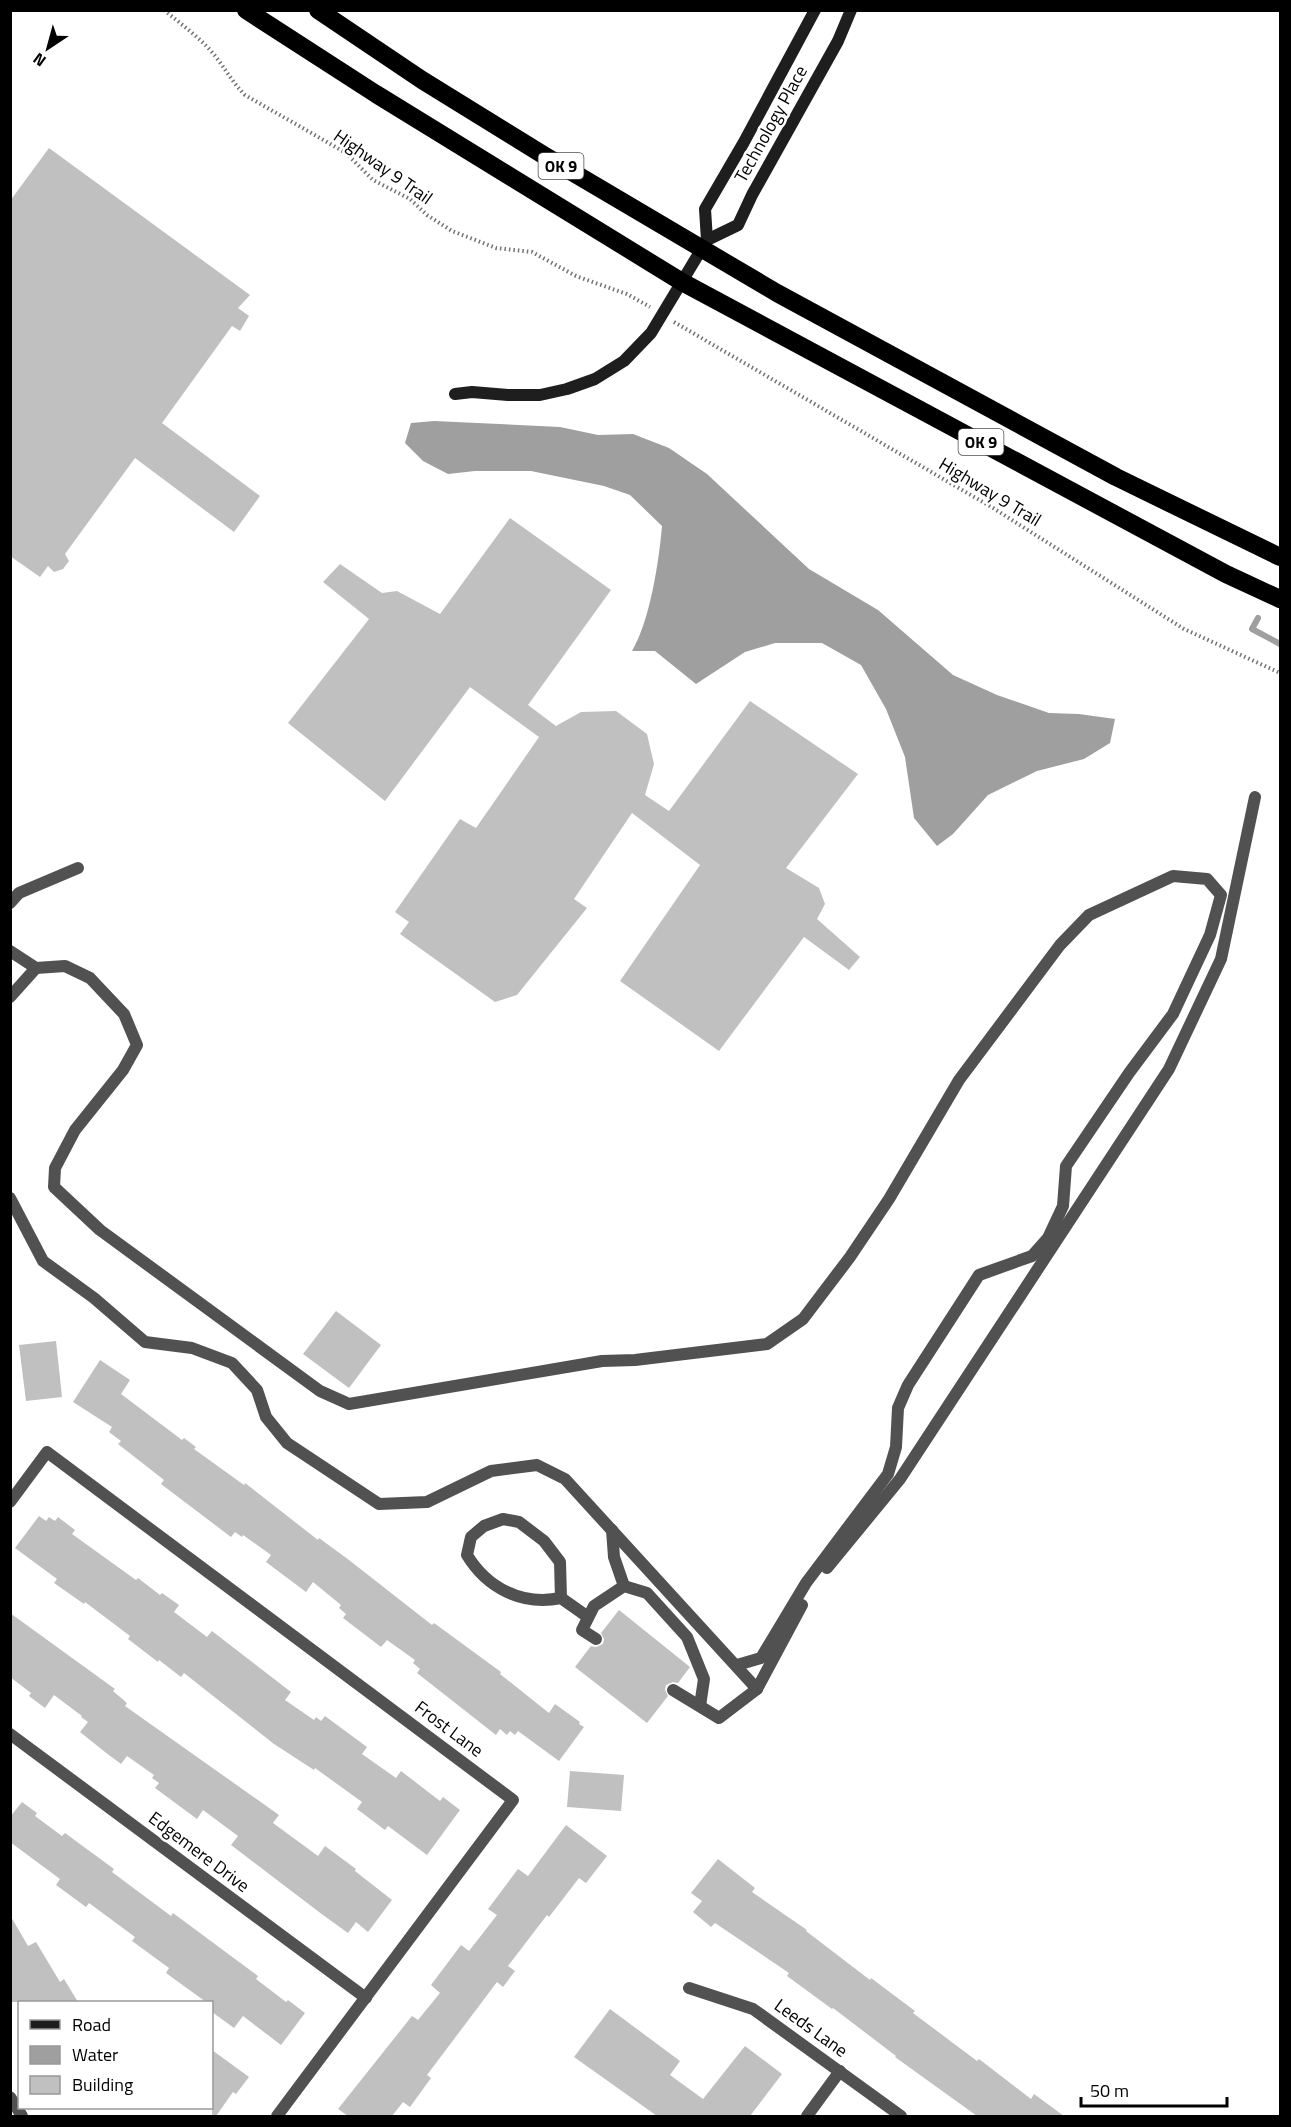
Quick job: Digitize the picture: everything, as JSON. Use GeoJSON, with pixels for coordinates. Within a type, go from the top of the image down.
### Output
{"type":"FeatureCollection","features":[{"type":"Feature","properties":{"kind":"highway","name":"OK 9"},"geometry":{"type":"LineString","coordinates":[[246,10],[376,94],[682,282],[1226,574],[1281,599]]}},
{"type":"Feature","properties":{"kind":"highway","name":"OK 9"},"geometry":{"type":"LineString","coordinates":[[318,10],[441,92],[705,244],[777,293],[1116,477],[1281,557]]}},
{"type":"Feature","properties":{"kind":"street","name":"Technology Place"},"geometry":{"type":"LineString","coordinates":[[814,10],[705,209],[705,244],[738,225],[752,195],[838,41],[851,10]]}},
{"type":"Feature","properties":{"kind":"street"},"geometry":{"type":"LineString","coordinates":[[455,394],[472,392],[540,395],[595,379],[624,361],[651,333],[705,244]]}},
{"type":"Feature","properties":{"kind":"street"},"geometry":{"type":"LineString","coordinates":[[673,1690],[719,1718],[757,1689],[809,1593],[833,1560],[900,1479],[1169,1070],[1221,959],[1255,797]]}},
{"type":"Feature","properties":{"kind":"street"},"geometry":{"type":"LineString","coordinates":[[10,903],[19,893],[78,868]]}},
{"type":"Feature","properties":{"kind":"street"},"geometry":{"type":"LineString","coordinates":[[10,951],[36,968],[64,966],[90,978],[124,1014],[137,1045],[123,1070],[75,1130],[54,1168],[54,1187],[100,1230],[320,1391],[349,1404],[602,1361],[635,1360],[766,1344],[803,1319],[850,1257],[889,1199],[959,1080],[1060,945],[1089,915],[1173,876],[1207,879],[1221,896],[1210,935],[1173,1014],[1129,1073],[1066,1166],[1063,1206],[1048,1239],[1032,1257],[979,1275],[908,1385],[898,1408],[896,1448],[888,1474],[806,1583],[760,1659],[737,1665]]}},
{"type":"Feature","properties":{"kind":"street"},"geometry":{"type":"LineString","coordinates":[[10,997],[36,968]]}},
{"type":"Feature","properties":{"kind":"street"},"geometry":{"type":"LineString","coordinates":[[10,1198],[43,1261],[94,1298],[145,1342],[192,1348],[232,1363],[257,1390],[266,1417],[287,1443],[379,1504],[427,1502],[491,1471],[537,1465],[565,1479],[757,1689]]}},
{"type":"Feature","properties":{"kind":"street","name":"Frost Lane"},"geometry":{"type":"LineString","coordinates":[[10,1502],[47,1452],[513,1800],[277,2116]]}},
{"type":"Feature","properties":{"kind":"street"},"geometry":{"type":"LineString","coordinates":[[561,1598],[560,1562],[544,1541],[519,1522],[502,1519],[484,1526],[471,1537],[467,1555],[476,1570],[496,1587],[534,1600],[561,1598],[588,1617]]}},
{"type":"Feature","properties":{"kind":"street"},"geometry":{"type":"LineString","coordinates":[[612,1530],[614,1557],[624,1586]]}},
{"type":"Feature","properties":{"kind":"street"},"geometry":{"type":"LineString","coordinates":[[624,1586],[647,1593],[687,1637],[704,1680],[700,1706]]}},
{"type":"Feature","properties":{"kind":"street"},"geometry":{"type":"LineString","coordinates":[[596,1639],[582,1630],[588,1617],[594,1606],[624,1586]]}},
{"type":"Feature","properties":{"kind":"street","name":"Edgemere Drive"},"geometry":{"type":"LineString","coordinates":[[10,1734],[366,1998]]}},
{"type":"Feature","properties":{"kind":"street","name":"Leeds Lane"},"geometry":{"type":"LineString","coordinates":[[689,1988],[753,2009],[901,2116]]}},
{"type":"Feature","properties":{"kind":"street"},"geometry":{"type":"LineString","coordinates":[[807,2116],[840,2071]]}},
{"type":"Feature","properties":{"kind":"street"},"geometry":{"type":"LineString","coordinates":[[10,2097],[22,2116]]}},
{"type":"Feature","properties":{"kind":"path","name":"Highway 9 Trail"},"geometry":{"type":"LineString","coordinates":[[164,10],[210,50],[234,85],[244,95],[346,153],[373,180],[410,199],[427,215],[452,231],[496,248],[532,252],[576,276],[627,294],[650,307]]}},
{"type":"Feature","properties":{"kind":"path","name":"Highway 9 Trail"},"geometry":{"type":"LineString","coordinates":[[688,330],[993,508],[1184,629],[1281,673]]}},
{"type":"Feature","properties":{"kind":"water"},"geometry":{"type":"Polygon","coordinates":[[[434,421],[560,427],[598,435],[633,434],[669,448],[707,474],[809,569],[878,610],[953,675],[997,695],[1049,713],[1115,719],[1110,743],[1084,759],[1037,771],[988,795],[953,834],[937,846],[914,818],[905,757],[886,709],[861,665],[822,643],[775,643],[745,652],[696,684],[655,651],[632,651],[649,607],[662,526],[630,495],[604,486],[531,471],[475,471],[448,474],[423,461],[405,443],[411,423],[434,421]]]}},
{"type":"Feature","properties":{"kind":"building"},"geometry":{"type":"Polygon","coordinates":[[[49,148],[250,295],[238,308],[249,316],[240,331],[232,326],[162,423],[260,496],[234,532],[135,458],[65,554],[69,561],[63,569],[54,572],[48,566],[40,577],[10,556],[10,201],[49,148]]]}},
{"type":"Feature","properties":{"kind":"building"},"geometry":{"type":"Polygon","coordinates":[[[510,518],[611,590],[528,705],[556,726],[581,712],[616,711],[647,734],[654,764],[645,795],[669,811],[750,701],[858,774],[786,868],[819,888],[825,904],[817,919],[860,957],[849,970],[804,937],[719,1051],[620,981],[700,865],[632,813],[574,899],[587,908],[517,995],[495,1002],[400,934],[409,922],[395,912],[460,819],[476,828],[539,737],[470,687],[385,801],[288,723],[369,619],[323,582],[340,564],[382,593],[397,591],[440,614],[510,518]]]}},
{"type":"Feature","properties":{"kind":"building"},"geometry":{"type":"Polygon","coordinates":[[[336,1311],[381,1345],[349,1388],[303,1354],[336,1311]]]}},
{"type":"Feature","properties":{"kind":"building"},"geometry":{"type":"Polygon","coordinates":[[[56,1341],[62,1397],[26,1401],[19,1345],[56,1341]]]}},
{"type":"Feature","properties":{"kind":"building"},"geometry":{"type":"Polygon","coordinates":[[[100,1360],[130,1380],[121,1394],[182,1440],[184,1438],[196,1447],[194,1449],[244,1485],[245,1483],[318,1540],[319,1538],[349,1560],[432,1625],[434,1623],[501,1672],[500,1674],[549,1713],[555,1704],[580,1722],[579,1724],[584,1727],[559,1761],[518,1731],[515,1735],[510,1731],[507,1735],[500,1729],[496,1735],[417,1673],[420,1669],[413,1663],[415,1660],[387,1640],[381,1647],[343,1618],[346,1614],[339,1608],[341,1605],[313,1582],[306,1592],[266,1562],[271,1555],[243,1535],[242,1537],[235,1532],[231,1537],[161,1484],[164,1480],[118,1444],[121,1441],[109,1432],[112,1427],[73,1402],[100,1360]]]}},
{"type":"Feature","properties":{"kind":"building"},"geometry":{"type":"Polygon","coordinates":[[[39,1516],[46,1521],[49,1517],[55,1521],[58,1517],[75,1530],[72,1534],[136,1580],[138,1578],[160,1595],[162,1593],[179,1605],[174,1612],[207,1637],[212,1631],[291,1692],[285,1700],[314,1720],[316,1717],[321,1721],[325,1716],[367,1747],[362,1754],[396,1778],[401,1771],[440,1801],[443,1797],[460,1810],[427,1855],[388,1826],[385,1830],[357,1809],[362,1802],[315,1768],[314,1770],[274,1744],[184,1673],[181,1677],[159,1660],[158,1662],[128,1639],[130,1636],[85,1602],[84,1604],[54,1583],[57,1579],[15,1548],[39,1516]]]}},
{"type":"Feature","properties":{"kind":"building"},"geometry":{"type":"Polygon","coordinates":[[[619,1610],[690,1667],[678,1683],[673,1682],[666,1685],[665,1690],[668,1696],[647,1723],[575,1667],[591,1646],[596,1647],[603,1644],[604,1639],[601,1633],[619,1610]]]}},
{"type":"Feature","properties":{"kind":"building"},"geometry":{"type":"Polygon","coordinates":[[[10,1613],[115,1689],[113,1691],[127,1703],[125,1706],[279,1815],[273,1823],[318,1856],[325,1846],[392,1900],[368,1932],[356,1922],[348,1933],[231,1845],[238,1836],[203,1810],[197,1819],[155,1788],[159,1783],[152,1778],[154,1775],[127,1756],[121,1764],[105,1752],[80,1732],[88,1722],[54,1695],[45,1708],[29,1696],[31,1693],[10,1677],[10,1613]]]}},
{"type":"Feature","properties":{"kind":"building"},"geometry":{"type":"Polygon","coordinates":[[[570,1771],[624,1775],[621,1811],[567,1807],[570,1771]]]}},
{"type":"Feature","properties":{"kind":"building"},"geometry":{"type":"Polygon","coordinates":[[[22,1802],[37,1813],[35,1816],[62,1836],[65,1833],[114,1869],[112,1872],[171,1916],[173,1913],[258,1976],[256,1979],[286,2002],[288,2000],[305,2013],[281,2045],[243,2016],[234,2028],[213,2013],[213,2001],[205,2001],[166,1973],[169,1968],[132,1941],[135,1937],[89,1903],[86,1907],[56,1885],[60,1879],[10,1842],[10,1817],[22,1802]]]}},
{"type":"Feature","properties":{"kind":"building"},"geometry":{"type":"Polygon","coordinates":[[[566,1825],[607,1856],[586,1883],[579,1878],[549,1917],[547,1915],[508,1966],[515,1971],[503,1987],[497,1982],[427,2075],[431,2078],[410,2107],[403,2102],[392,2116],[348,2116],[338,2109],[412,2016],[418,2020],[440,1993],[431,1985],[461,1945],[469,1951],[497,1915],[488,1909],[518,1869],[528,1876],[566,1825]]]}},
{"type":"Feature","properties":{"kind":"building"},"geometry":{"type":"Polygon","coordinates":[[[718,1859],[755,1888],[752,1892],[915,2011],[913,2013],[977,2061],[979,2059],[1031,2099],[1034,2094],[1064,2116],[977,2116],[787,1976],[789,1973],[715,1923],[711,1927],[693,1912],[702,1901],[691,1893],[718,1859]]]}},
{"type":"Feature","properties":{"kind":"building"},"geometry":{"type":"Polygon","coordinates":[[[10,1915],[28,1946],[36,1942],[60,1982],[64,1979],[77,2001],[10,2002],[10,1915]]]}},
{"type":"Feature","properties":{"kind":"building"},"geometry":{"type":"Polygon","coordinates":[[[610,2009],[680,2061],[670,2075],[703,2099],[745,2046],[782,2074],[750,2116],[657,2116],[574,2057],[610,2009]]]}},
{"type":"Feature","properties":{"kind":"building"},"geometry":{"type":"Polygon","coordinates":[[[213,2051],[249,2077],[236,2094],[233,2092],[216,2116],[212,2116],[213,2051]]]}},
{"type":"Feature","properties":{"kind":"waterway"},"geometry":{"type":"LineString","coordinates":[[1258,618],[1252,629],[1280,644]]}}]}
